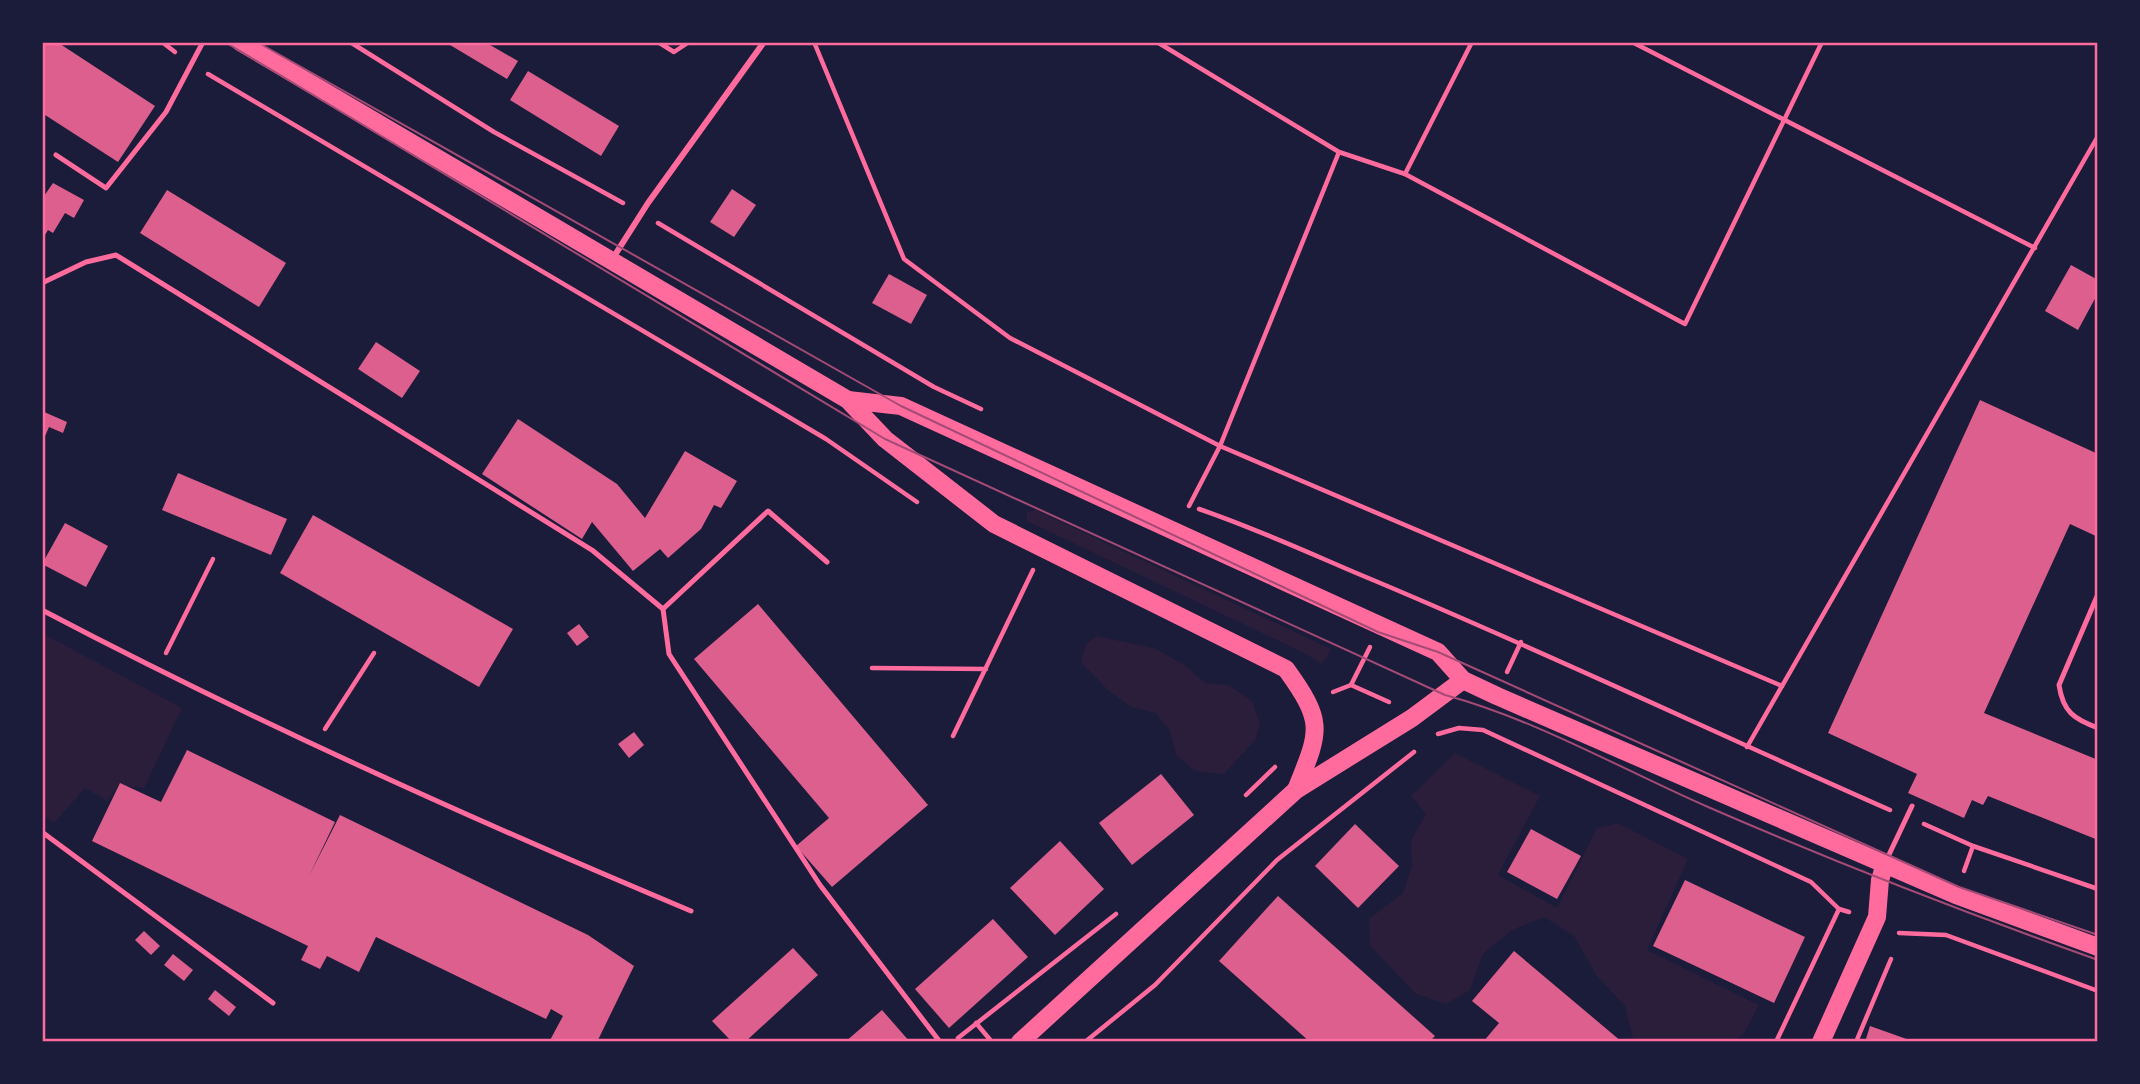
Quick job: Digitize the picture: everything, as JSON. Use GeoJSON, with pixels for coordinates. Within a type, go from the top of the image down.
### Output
{"type":"FeatureCollection","features":[{"type":"Feature","properties":{"kind":"main road"},"geometry":{"type":"LineString","coordinates":[[240,42],[848,400],[886,439],[995,524],[1286,669],[1310,702],[1316,740],[1296,790]]}},
{"type":"Feature","properties":{"kind":"main road"},"geometry":{"type":"LineString","coordinates":[[848,400],[901,407],[1438,652],[1463,680],[1956,895],[2098,947]]}},
{"type":"Feature","properties":{"kind":"main road"},"geometry":{"type":"LineString","coordinates":[[1020,1042],[1296,790],[1412,718],[1463,680]]}},
{"type":"Feature","properties":{"kind":"main road"},"geometry":{"type":"LineString","coordinates":[[1821,1042],[1877,917],[1880,880],[1885,864]]}},
{"type":"Feature","properties":{"kind":"street"},"geometry":{"type":"LineString","coordinates":[[612,260],[642,213],[764,42]]}},
{"type":"Feature","properties":{"kind":"lane"},"geometry":{"type":"LineString","coordinates":[[56,155],[106,188],[166,112],[203,42]]}},
{"type":"Feature","properties":{"kind":"lane"},"geometry":{"type":"LineString","coordinates":[[42,283],[86,262],[116,255],[592,550],[663,609],[669,654],[820,885],[940,1042]]}},
{"type":"Feature","properties":{"kind":"lane"},"geometry":{"type":"LineString","coordinates":[[663,609],[768,511],[827,562]]}},
{"type":"Feature","properties":{"kind":"lane"},"geometry":{"type":"LineString","coordinates":[[2098,594],[2059,685],[2061,701],[2074,720],[2098,728]]}},
{"type":"Feature","properties":{"kind":"lane"},"geometry":{"type":"LineString","coordinates":[[42,610],[158,670],[315,745],[530,844],[691,911]]}},
{"type":"Feature","properties":{"kind":"lane"},"geometry":{"type":"LineString","coordinates":[[1885,864],[1912,806]]}},
{"type":"Feature","properties":{"kind":"lane"},"geometry":{"type":"LineString","coordinates":[[42,832],[273,1003]]}},
{"type":"Feature","properties":{"kind":"path"},"geometry":{"type":"LineString","coordinates":[[350,42],[494,132],[642,213],[934,387],[982,410]]}},
{"type":"Feature","properties":{"kind":"path"},"geometry":{"type":"LineString","coordinates":[[658,42],[674,52],[689,42]]}},
{"type":"Feature","properties":{"kind":"path"},"geometry":{"type":"LineString","coordinates":[[814,42],[904,259],[1010,338],[1220,446],[1782,686]]}},
{"type":"Feature","properties":{"kind":"path"},"geometry":{"type":"LineString","coordinates":[[1157,42],[1339,152],[1405,174],[1685,324],[1822,42]]}},
{"type":"Feature","properties":{"kind":"path"},"geometry":{"type":"LineString","coordinates":[[1405,174],[1472,42]]}},
{"type":"Feature","properties":{"kind":"path"},"geometry":{"type":"LineString","coordinates":[[1632,42],[2035,248]]}},
{"type":"Feature","properties":{"kind":"path"},"geometry":{"type":"LineString","coordinates":[[193,65],[826,439],[928,509]]}},
{"type":"Feature","properties":{"kind":"path"},"geometry":{"type":"LineString","coordinates":[[1747,747],[2098,136]]}},
{"type":"Feature","properties":{"kind":"path"},"geometry":{"type":"LineString","coordinates":[[1189,506],[1220,446],[1339,152]]}},
{"type":"Feature","properties":{"kind":"path"},"geometry":{"type":"LineString","coordinates":[[1177,500],[1262,530],[1521,642],[1747,747],[1973,846],[2098,889]]}},
{"type":"Feature","properties":{"kind":"path"},"geometry":{"type":"LineString","coordinates":[[1260,544],[1262,530]]}},
{"type":"Feature","properties":{"kind":"path"},"geometry":{"type":"LineString","coordinates":[[158,670],[213,559]]}},
{"type":"Feature","properties":{"kind":"path"},"geometry":{"type":"LineString","coordinates":[[1021,564],[1045,576]]}},
{"type":"Feature","properties":{"kind":"path"},"geometry":{"type":"LineString","coordinates":[[953,736],[1033,570]]}},
{"type":"Feature","properties":{"kind":"path"},"geometry":{"type":"LineString","coordinates":[[1351,585],[1359,574]]}},
{"type":"Feature","properties":{"kind":"path"},"geometry":{"type":"LineString","coordinates":[[1393,602],[1399,590]]}},
{"type":"Feature","properties":{"kind":"path"},"geometry":{"type":"LineString","coordinates":[[1514,656],[1521,642]]}},
{"type":"Feature","properties":{"kind":"path"},"geometry":{"type":"LineString","coordinates":[[315,745],[374,653]]}},
{"type":"Feature","properties":{"kind":"path"},"geometry":{"type":"LineString","coordinates":[[872,668],[986,669]]}},
{"type":"Feature","properties":{"kind":"path"},"geometry":{"type":"LineString","coordinates":[[1360,668],[1351,685],[1398,709]]}},
{"type":"Feature","properties":{"kind":"path"},"geometry":{"type":"LineString","coordinates":[[1435,735],[1459,728],[1483,730],[1811,882],[1839,908],[1776,1042]]}},
{"type":"Feature","properties":{"kind":"path"},"geometry":{"type":"LineString","coordinates":[[1085,1042],[1155,985],[1277,860],[1425,743]]}},
{"type":"Feature","properties":{"kind":"path"},"geometry":{"type":"LineString","coordinates":[[1239,802],[1279,763]]}},
{"type":"Feature","properties":{"kind":"path"},"geometry":{"type":"LineString","coordinates":[[1969,857],[1973,846]]}},
{"type":"Feature","properties":{"kind":"path"},"geometry":{"type":"LineString","coordinates":[[954,1042],[1117,913]]}},
{"type":"Feature","properties":{"kind":"path"},"geometry":{"type":"LineString","coordinates":[[1946,935],[1948,927]]}},
{"type":"Feature","properties":{"kind":"path"},"geometry":{"type":"LineString","coordinates":[[1856,1042],[1902,934],[1946,935],[2098,991]]}},
{"type":"Feature","properties":{"kind":"path"},"geometry":{"type":"LineString","coordinates":[[976,1023],[992,1042]]}},
{"type":"Feature","properties":{"kind":"shaded area"},"geometry":{"type":"Polygon","coordinates":[[[1036,510],[1331,649],[1322,664],[1027,521],[1027,512],[1036,510]]]}},
{"type":"Feature","properties":{"kind":"shaded area"},"geometry":{"type":"Polygon","coordinates":[[[42,633],[182,708],[144,788],[118,786],[107,801],[85,788],[54,823],[42,814],[42,633]]]}},
{"type":"Feature","properties":{"kind":"shaded area"},"geometry":{"type":"Polygon","coordinates":[[[1096,636],[1154,648],[1183,664],[1205,683],[1228,685],[1252,701],[1260,723],[1256,739],[1224,774],[1195,771],[1176,755],[1170,731],[1156,713],[1131,707],[1107,689],[1081,662],[1085,646],[1096,636]]]}},
{"type":"Feature","properties":{"kind":"shaded area"},"geometry":{"type":"Polygon","coordinates":[[[1455,753],[1540,796],[1498,875],[1557,908],[1597,828],[1618,823],[1688,859],[1647,950],[1759,1005],[1744,1033],[1734,1042],[1638,1042],[1633,1039],[1625,1006],[1597,976],[1574,936],[1544,917],[1512,930],[1483,954],[1470,990],[1446,1004],[1416,994],[1370,946],[1369,919],[1403,893],[1412,865],[1411,840],[1426,814],[1411,796],[1455,753]]]}},
{"type":"Feature","properties":{"kind":"building"},"geometry":{"type":"Polygon","coordinates":[[[42,42],[57,42],[155,106],[118,162],[42,113],[42,42]]]}},
{"type":"Feature","properties":{"kind":"building"},"geometry":{"type":"Polygon","coordinates":[[[445,42],[485,42],[518,61],[507,79],[445,42]]]}},
{"type":"Feature","properties":{"kind":"building"},"geometry":{"type":"Polygon","coordinates":[[[528,71],[619,126],[601,156],[510,100],[528,71]]]}},
{"type":"Feature","properties":{"kind":"building"},"geometry":{"type":"Polygon","coordinates":[[[53,183],[84,200],[74,218],[65,213],[53,233],[48,230],[42,240],[42,199],[53,183]]]}},
{"type":"Feature","properties":{"kind":"building"},"geometry":{"type":"Polygon","coordinates":[[[732,189],[756,205],[734,237],[710,222],[732,189]]]}},
{"type":"Feature","properties":{"kind":"building"},"geometry":{"type":"Polygon","coordinates":[[[167,190],[286,263],[259,307],[140,233],[167,190]]]}},
{"type":"Feature","properties":{"kind":"building"},"geometry":{"type":"Polygon","coordinates":[[[2071,265],[2098,280],[2098,293],[2078,330],[2045,311],[2071,265]]]}},
{"type":"Feature","properties":{"kind":"building"},"geometry":{"type":"Polygon","coordinates":[[[889,274],[927,295],[911,324],[872,303],[889,274]]]}},
{"type":"Feature","properties":{"kind":"building"},"geometry":{"type":"Polygon","coordinates":[[[376,342],[420,371],[402,398],[358,369],[376,342]]]}},
{"type":"Feature","properties":{"kind":"building"},"geometry":{"type":"Polygon","coordinates":[[[1980,400],[2098,454],[2098,537],[2070,524],[1984,713],[2098,760],[2098,840],[1988,796],[1983,805],[1972,800],[1964,818],[1908,793],[1917,774],[1828,733],[1980,400]]]}},
{"type":"Feature","properties":{"kind":"building"},"geometry":{"type":"Polygon","coordinates":[[[42,411],[67,422],[63,433],[49,427],[42,443],[42,411]]]}},
{"type":"Feature","properties":{"kind":"building"},"geometry":{"type":"Polygon","coordinates":[[[518,419],[617,484],[645,518],[685,451],[737,481],[721,508],[714,505],[701,529],[668,558],[660,549],[633,571],[592,522],[582,539],[482,474],[518,419]]]}},
{"type":"Feature","properties":{"kind":"building"},"geometry":{"type":"Polygon","coordinates":[[[178,473],[287,519],[271,555],[162,510],[178,473]]]}},
{"type":"Feature","properties":{"kind":"building"},"geometry":{"type":"Polygon","coordinates":[[[313,515],[513,629],[479,687],[280,573],[313,515]]]}},
{"type":"Feature","properties":{"kind":"building"},"geometry":{"type":"Polygon","coordinates":[[[65,523],[108,546],[86,587],[42,564],[65,523]]]}},
{"type":"Feature","properties":{"kind":"building"},"geometry":{"type":"Polygon","coordinates":[[[758,604],[928,805],[832,887],[796,846],[829,818],[694,659],[758,604]]]}},
{"type":"Feature","properties":{"kind":"building"},"geometry":{"type":"Polygon","coordinates":[[[579,624],[589,637],[577,646],[567,633],[579,624]]]}},
{"type":"Feature","properties":{"kind":"building"},"geometry":{"type":"Polygon","coordinates":[[[634,732],[644,745],[629,758],[618,744],[634,732]]]}},
{"type":"Feature","properties":{"kind":"building"},"geometry":{"type":"Polygon","coordinates":[[[187,750],[335,822],[309,876],[340,815],[588,935],[634,966],[597,1042],[549,1042],[563,1016],[551,1009],[546,1019],[376,937],[359,972],[327,956],[320,969],[301,960],[308,946],[92,841],[120,783],[161,802],[187,750]]]}},
{"type":"Feature","properties":{"kind":"building"},"geometry":{"type":"Polygon","coordinates":[[[1161,774],[1194,815],[1132,865],[1099,823],[1161,774]]]}},
{"type":"Feature","properties":{"kind":"building"},"geometry":{"type":"Polygon","coordinates":[[[1355,824],[1399,866],[1358,908],[1315,866],[1355,824]]]}},
{"type":"Feature","properties":{"kind":"building"},"geometry":{"type":"Polygon","coordinates":[[[1531,829],[1581,856],[1557,899],[1507,872],[1531,829]]]}},
{"type":"Feature","properties":{"kind":"building"},"geometry":{"type":"Polygon","coordinates":[[[1060,841],[1104,889],[1055,935],[1010,888],[1060,841]]]}},
{"type":"Feature","properties":{"kind":"building"},"geometry":{"type":"Polygon","coordinates":[[[1685,880],[1805,937],[1774,1003],[1653,946],[1685,880]]]}},
{"type":"Feature","properties":{"kind":"building"},"geometry":{"type":"Polygon","coordinates":[[[1278,896],[1435,1036],[1429,1042],[1310,1042],[1219,961],[1278,896]]]}},
{"type":"Feature","properties":{"kind":"building"},"geometry":{"type":"Polygon","coordinates":[[[993,919],[1028,957],[949,1028],[915,989],[993,919]]]}},
{"type":"Feature","properties":{"kind":"building"},"geometry":{"type":"Polygon","coordinates":[[[144,931],[160,946],[151,955],[135,940],[144,931]]]}},
{"type":"Feature","properties":{"kind":"building"},"geometry":{"type":"Polygon","coordinates":[[[793,948],[818,975],[745,1042],[732,1042],[712,1021],[793,948]]]}},
{"type":"Feature","properties":{"kind":"building"},"geometry":{"type":"Polygon","coordinates":[[[1514,951],[1622,1042],[1483,1042],[1499,1023],[1472,1001],[1514,951]]]}},
{"type":"Feature","properties":{"kind":"building"},"geometry":{"type":"Polygon","coordinates":[[[173,954],[193,970],[184,981],[164,965],[173,954]]]}},
{"type":"Feature","properties":{"kind":"building"},"geometry":{"type":"Polygon","coordinates":[[[215,990],[236,1007],[229,1016],[208,999],[215,990]]]}},
{"type":"Feature","properties":{"kind":"building"},"geometry":{"type":"Polygon","coordinates":[[[882,1010],[910,1042],[845,1042],[882,1010]]]}},
{"type":"Feature","properties":{"kind":"building"},"geometry":{"type":"Polygon","coordinates":[[[1870,1026],[1915,1042],[1865,1042],[1870,1026]]]}},
{"type":"Feature","properties":{"kind":"tram line"},"geometry":{"type":"LineString","coordinates":[[225,42],[885,439],[1445,695],[1546,731],[1708,807],[1853,868],[2098,960]]}},
{"type":"Feature","properties":{"kind":"tram line"},"geometry":{"type":"LineString","coordinates":[[257,42],[901,406],[1378,632],[1438,652],[1959,887],[2098,935]]}}]}
